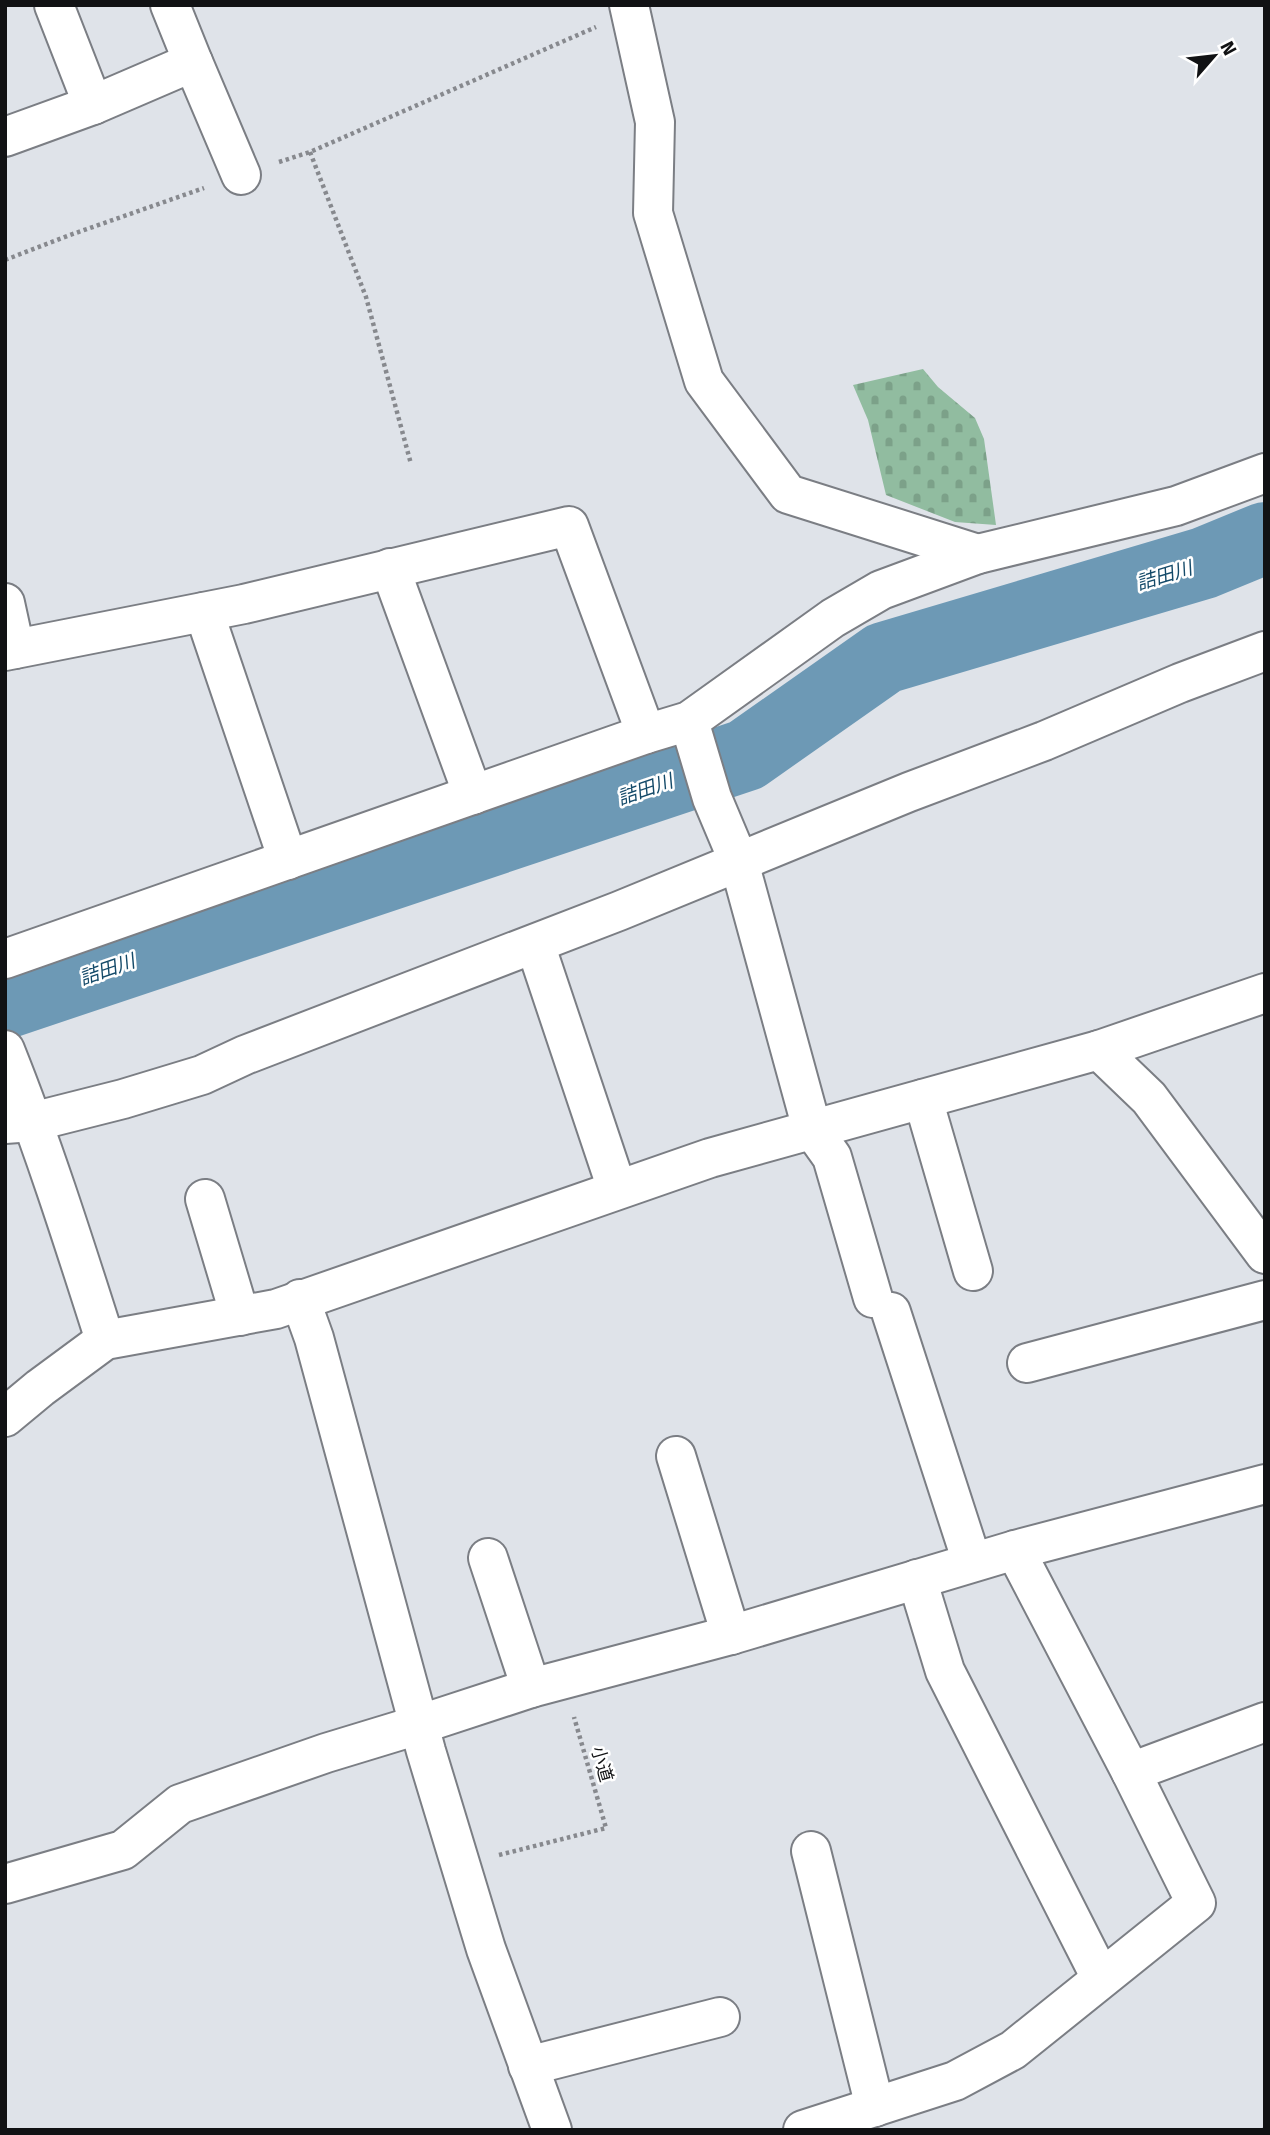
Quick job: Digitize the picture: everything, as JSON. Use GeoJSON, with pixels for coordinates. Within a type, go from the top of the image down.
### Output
{"type":"FeatureCollection","features":[{"type":"Feature","properties":{"kind":"street"},"geometry":{"type":"LineString","coordinates":[[54,5],[93,105]]}},
{"type":"Feature","properties":{"kind":"street"},"geometry":{"type":"LineString","coordinates":[[170,5],[241,175]]}},
{"type":"Feature","properties":{"kind":"street"},"geometry":{"type":"LineString","coordinates":[[630,9],[655,122],[653,213],[704,381],[788,494],[978,554]]}},
{"type":"Feature","properties":{"kind":"street"},"geometry":{"type":"LineString","coordinates":[[5,137],[93,105],[193,62]]}},
{"type":"Feature","properties":{"kind":"street"},"geometry":{"type":"LineString","coordinates":[[5,959],[689,721],[834,618],[881,590],[978,554],[1176,506],[1265,473]]}},
{"type":"Feature","properties":{"kind":"street"},"geometry":{"type":"LineString","coordinates":[[5,603],[10,650],[244,604],[569,526],[646,734]]}},
{"type":"Feature","properties":{"kind":"street"},"geometry":{"type":"LineString","coordinates":[[390,568],[473,795]]}},
{"type":"Feature","properties":{"kind":"street"},"geometry":{"type":"LineString","coordinates":[[204,612],[288,860]]}},
{"type":"Feature","properties":{"kind":"street"},"geometry":{"type":"LineString","coordinates":[[18,1123],[123,1099],[202,1075],[245,1055],[535,944],[1265,651]]}},
{"type":"Feature","properties":{"kind":"street"},"geometry":{"type":"LineString","coordinates":[[689,721],[712,798],[738,862],[812,1129],[832,1157],[972,1562]]}},
{"type":"Feature","properties":{"kind":"street"},"geometry":{"type":"LineString","coordinates":[[535,944],[617,1189]]}},
{"type":"Feature","properties":{"kind":"street"},"geometry":{"type":"LineString","coordinates":[[5,1417],[105,1340],[275,1309],[710,1158],[1098,1050],[1265,993]]}},
{"type":"Feature","properties":{"kind":"street"},"geometry":{"type":"LineString","coordinates":[[5,1050],[18,1123],[66,1218],[105,1340]]}},
{"type":"Feature","properties":{"kind":"street"},"geometry":{"type":"LineString","coordinates":[[1098,1050],[1149,1098],[1263,1248]]}},
{"type":"Feature","properties":{"kind":"street"},"geometry":{"type":"LineString","coordinates":[[923,1099],[973,1271]]}},
{"type":"Feature","properties":{"kind":"street"},"geometry":{"type":"LineString","coordinates":[[205,1199],[240,1316]]}},
{"type":"Feature","properties":{"kind":"street"},"geometry":{"type":"LineString","coordinates":[[300,1299],[314,1338],[418,1726],[486,1949],[552,2130]]}},
{"type":"Feature","properties":{"kind":"street"},"geometry":{"type":"LineString","coordinates":[[1027,1363],[1265,1300]]}},
{"type":"Feature","properties":{"kind":"street"},"geometry":{"type":"LineString","coordinates":[[676,1456],[731,1635]]}},
{"type":"Feature","properties":{"kind":"street"},"geometry":{"type":"LineString","coordinates":[[5,1884],[123,1850],[180,1804],[326,1753],[531,1688],[731,1635],[1014,1550],[1265,1484]]}},
{"type":"Feature","properties":{"kind":"street"},"geometry":{"type":"LineString","coordinates":[[803,2130],[956,2081],[1013,2050],[1196,1903],[1131,1772],[1014,1550]]}},
{"type":"Feature","properties":{"kind":"street"},"geometry":{"type":"LineString","coordinates":[[488,1558],[531,1688]]}},
{"type":"Feature","properties":{"kind":"street"},"geometry":{"type":"LineString","coordinates":[[917,1579],[945,1671],[1101,1978]]}},
{"type":"Feature","properties":{"kind":"street"},"geometry":{"type":"LineString","coordinates":[[1131,1772],[1265,1722]]}},
{"type":"Feature","properties":{"kind":"street"},"geometry":{"type":"LineString","coordinates":[[811,1851],[875,2107]]}},
{"type":"Feature","properties":{"kind":"street"},"geometry":{"type":"LineString","coordinates":[[528,2066],[720,2017]]}},
{"type":"Feature","properties":{"kind":"path"},"geometry":{"type":"LineString","coordinates":[[5,260],[310,152],[630,9]]}},
{"type":"Feature","properties":{"kind":"path"},"geometry":{"type":"LineString","coordinates":[[310,152],[366,297],[411,464]]}},
{"type":"Feature","properties":{"kind":"path","name":"小道"},"geometry":{"type":"LineString","coordinates":[[461,1864],[606,1828],[573,1711]]}},
{"type":"Feature","properties":{"kind":"green space"},"geometry":{"type":"Polygon","coordinates":[[[923,369],[938,387],[975,418],[984,439],[996,525],[955,522],[886,495],[868,420],[853,385],[923,369]]]}},
{"type":"Feature","properties":{"kind":"waterway","name":"詰田川"},"geometry":{"type":"LineString","coordinates":[[5,1003],[746,755],[884,658],[1204,563],[1265,538]]}}]}
